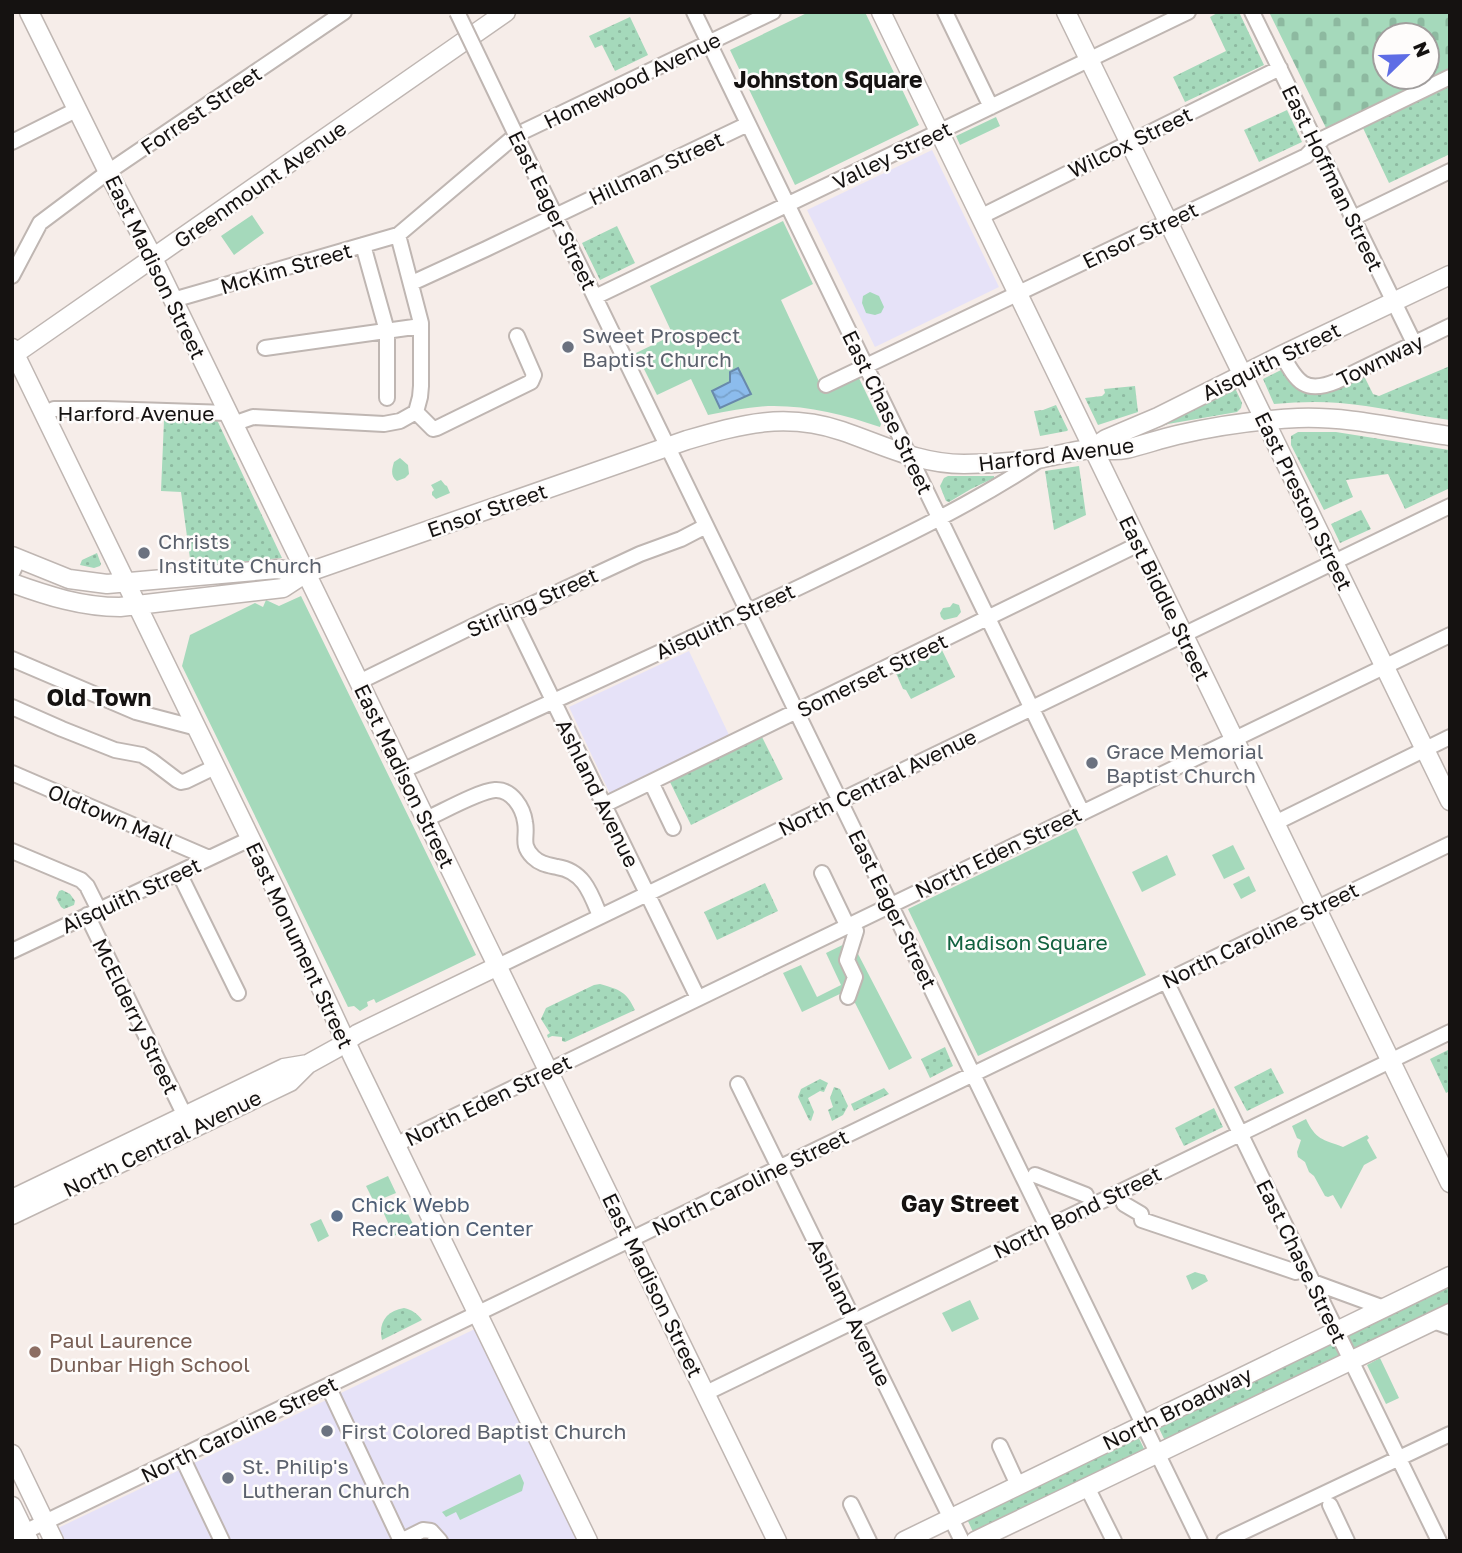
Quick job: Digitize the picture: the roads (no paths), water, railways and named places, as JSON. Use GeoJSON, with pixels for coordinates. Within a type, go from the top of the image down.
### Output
{"type":"FeatureCollection","features":[{"type":"Feature","properties":{"kind":"main road","name":"East Madison Street"},"geometry":{"type":"LineString","coordinates":[[29,12],[231,418],[777,1541]]}},
{"type":"Feature","properties":{"kind":"main road","name":"Greenmount Avenue"},"geometry":{"type":"LineString","coordinates":[[13,353],[153,259],[506,12]]}},
{"type":"Feature","properties":{"kind":"main road","name":"East Biddle Street"},"geometry":{"type":"LineString","coordinates":[[881,12],[1450,1183]]}},
{"type":"Feature","properties":{"kind":"main road","name":"East Preston Street"},"geometry":{"type":"LineString","coordinates":[[1066,12],[1450,801]]}},
{"type":"Feature","properties":{"kind":"main road","name":"Aisquith Street"},"geometry":{"type":"LineString","coordinates":[[1093,448],[1106,439],[1158,418],[1243,374],[1450,275]]}},
{"type":"Feature","properties":{"kind":"main road","name":"East Monument Street"},"geometry":{"type":"LineString","coordinates":[[13,353],[197,728],[395,1145],[588,1541]]}},
{"type":"Feature","properties":{"kind":"main road","name":"Harford Avenue"},"geometry":{"type":"LineString","coordinates":[[668,448],[734,426],[775,421],[816,425],[842,431],[910,457],[964,464],[1041,458],[1093,448],[1113,452],[1178,435],[1265,421],[1345,419],[1450,436]]}},
{"type":"Feature","properties":{"kind":"main road","name":"Ensor Street"},"geometry":{"type":"LineString","coordinates":[[12,583],[86,606],[120,607],[283,589],[306,573],[668,448]]}},
{"type":"Feature","properties":{"kind":"main road","name":"Ensor Street"},"geometry":{"type":"LineString","coordinates":[[14,562],[69,579],[107,584],[277,569],[306,573]]}},
{"type":"Feature","properties":{"kind":"main road","name":"North Central Avenue"},"geometry":{"type":"LineString","coordinates":[[12,1199],[185,1116],[216,1109],[290,1082],[308,1064],[358,1034],[498,966]]}},
{"type":"Feature","properties":{"kind":"main road","name":"North Central Avenue"},"geometry":{"type":"LineString","coordinates":[[12,1216],[216,1109]]}},
{"type":"Feature","properties":{"kind":"main road","name":"North Broadway"},"geometry":{"type":"LineString","coordinates":[[904,1541],[1450,1276]]}},
{"type":"Feature","properties":{"kind":"main road","name":"North Broadway"},"geometry":{"type":"LineString","coordinates":[[975,1541],[1350,1361],[1441,1324],[1450,1312]]}},
{"type":"Feature","properties":{"kind":"main road"},"geometry":{"type":"LineString","coordinates":[[12,1454],[54,1541]]}},
{"type":"Feature","properties":{"kind":"main road"},"geometry":{"type":"LineString","coordinates":[[12,1506],[22,1537]]}},
{"type":"Feature","properties":{"kind":"street","name":"Forrest Street"},"geometry":{"type":"LineString","coordinates":[[12,276],[40,223],[108,172],[344,12]]}},
{"type":"Feature","properties":{"kind":"street","name":"East Eager Street"},"geometry":{"type":"LineString","coordinates":[[457,12],[1200,1541]]}},
{"type":"Feature","properties":{"kind":"street","name":"East Chase Street"},"geometry":{"type":"LineString","coordinates":[[694,12],[1082,812]]}},
{"type":"Feature","properties":{"kind":"street","name":"Homewood Avenue"},"geometry":{"type":"LineString","coordinates":[[398,235],[516,135],[773,12]]}},
{"type":"Feature","properties":{"kind":"street"},"geometry":{"type":"LineString","coordinates":[[945,12],[991,107]]}},
{"type":"Feature","properties":{"kind":"street","name":"Valley Street"},"geometry":{"type":"LineString","coordinates":[[595,298],[1188,12]]}},
{"type":"Feature","properties":{"kind":"street","name":"East Hoffman Street"},"geometry":{"type":"LineString","coordinates":[[1252,12],[1414,343]]}},
{"type":"Feature","properties":{"kind":"street","name":"Wilcox Street"},"geometry":{"type":"LineString","coordinates":[[980,217],[1280,68]]}},
{"type":"Feature","properties":{"kind":"street","name":"Ensor Street"},"geometry":{"type":"LineString","coordinates":[[826,385],[1306,156],[1326,137],[1450,77]]}},
{"type":"Feature","properties":{"kind":"street"},"geometry":{"type":"LineString","coordinates":[[12,142],[79,109]]}},
{"type":"Feature","properties":{"kind":"street","name":"Hillman Street"},"geometry":{"type":"LineString","coordinates":[[412,283],[748,124]]}},
{"type":"Feature","properties":{"kind":"street"},"geometry":{"type":"LineString","coordinates":[[1353,218],[1450,171]]}},
{"type":"Feature","properties":{"kind":"street"},"geometry":{"type":"LineString","coordinates":[[398,235],[421,326],[421,386],[416,412],[433,429],[531,382],[534,375],[517,336]]}},
{"type":"Feature","properties":{"kind":"street","name":"McKim Street"},"geometry":{"type":"LineString","coordinates":[[173,300],[398,235]]}},
{"type":"Feature","properties":{"kind":"street"},"geometry":{"type":"LineString","coordinates":[[363,245],[387,331],[387,398]]}},
{"type":"Feature","properties":{"kind":"street"},"geometry":{"type":"LineString","coordinates":[[265,348],[421,326]]}},
{"type":"Feature","properties":{"kind":"street","name":"Townway"},"geometry":{"type":"LineString","coordinates":[[1282,355],[1299,382],[1324,386],[1450,326]]}},
{"type":"Feature","properties":{"kind":"street","name":"Harford Avenue"},"geometry":{"type":"LineString","coordinates":[[44,414],[54,410],[105,409],[231,418],[384,424],[400,421],[416,412]]}},
{"type":"Feature","properties":{"kind":"street","name":"Aisquith Street"},"geometry":{"type":"LineString","coordinates":[[402,771],[748,612],[940,519],[1041,458]]}},
{"type":"Feature","properties":{"kind":"street","name":"North Central Avenue"},"geometry":{"type":"LineString","coordinates":[[498,966],[1450,506]]}},
{"type":"Feature","properties":{"kind":"street","name":"Stirling Street"},"geometry":{"type":"LineString","coordinates":[[359,682],[502,612],[511,614],[706,526]]}},
{"type":"Feature","properties":{"kind":"street","name":"Somerset Street"},"geometry":{"type":"LineString","coordinates":[[604,806],[1139,544]]}},
{"type":"Feature","properties":{"kind":"street","name":"Ashland Avenue"},"geometry":{"type":"LineString","coordinates":[[511,614],[698,998]]}},
{"type":"Feature","properties":{"kind":"street","name":"North Eden Street"},"geometry":{"type":"LineString","coordinates":[[395,1145],[698,998],[851,928],[891,904],[1450,635]]}},
{"type":"Feature","properties":{"kind":"street"},"geometry":{"type":"LineString","coordinates":[[12,659],[135,712],[197,728]]}},
{"type":"Feature","properties":{"kind":"street"},"geometry":{"type":"LineString","coordinates":[[12,707],[116,750],[142,755],[181,782],[215,766]]}},
{"type":"Feature","properties":{"kind":"street"},"geometry":{"type":"LineString","coordinates":[[1275,823],[1450,737]]}},
{"type":"Feature","properties":{"kind":"street","name":"Oldtown Mall"},"geometry":{"type":"LineString","coordinates":[[12,774],[209,858]]}},
{"type":"Feature","properties":{"kind":"street"},"geometry":{"type":"LineString","coordinates":[[651,782],[673,828]]}},
{"type":"Feature","properties":{"kind":"street"},"geometry":{"type":"LineString","coordinates":[[426,819],[481,794],[494,790],[503,791],[518,802],[522,810],[528,852],[544,865],[569,870],[582,878],[592,894],[600,916]]}},
{"type":"Feature","properties":{"kind":"street","name":"Aisquith Street"},"geometry":{"type":"LineString","coordinates":[[12,951],[250,839]]}},
{"type":"Feature","properties":{"kind":"street","name":"North Caroline Street"},"geometry":{"type":"LineString","coordinates":[[22,1537],[46,1522],[1450,844]]}},
{"type":"Feature","properties":{"kind":"street","name":"McElderry Street"},"geometry":{"type":"LineString","coordinates":[[12,850],[81,880],[87,886],[93,912],[185,1116]]}},
{"type":"Feature","properties":{"kind":"street"},"geometry":{"type":"LineString","coordinates":[[179,873],[238,993]]}},
{"type":"Feature","properties":{"kind":"street"},"geometry":{"type":"LineString","coordinates":[[822,873],[851,928],[847,960],[855,977],[848,997]]}},
{"type":"Feature","properties":{"kind":"street","name":"East Chase Street"},"geometry":{"type":"LineString","coordinates":[[1167,981],[1439,1541]]}},
{"type":"Feature","properties":{"kind":"street","name":"North Bond Street"},"geometry":{"type":"LineString","coordinates":[[706,1393],[1450,1032]]}},
{"type":"Feature","properties":{"kind":"street","name":"Ashland Avenue"},"geometry":{"type":"LineString","coordinates":[[738,1084],[962,1541]]}},
{"type":"Feature","properties":{"kind":"street"},"geometry":{"type":"LineString","coordinates":[[1035,1175],[1086,1195]]}},
{"type":"Feature","properties":{"kind":"street"},"geometry":{"type":"LineString","coordinates":[[1124,1204],[1141,1214],[1142,1220],[1296,1272]]}},
{"type":"Feature","properties":{"kind":"street"},"geometry":{"type":"LineString","coordinates":[[1313,1282],[1384,1308]]}},
{"type":"Feature","properties":{"kind":"street"},"geometry":{"type":"LineString","coordinates":[[328,1386],[401,1541],[424,1530],[431,1531],[440,1541]]}},
{"type":"Feature","properties":{"kind":"street"},"geometry":{"type":"LineString","coordinates":[[1224,1541],[1450,1434]]}},
{"type":"Feature","properties":{"kind":"street"},"geometry":{"type":"LineString","coordinates":[[1000,1446],[1018,1485]]}},
{"type":"Feature","properties":{"kind":"street"},"geometry":{"type":"LineString","coordinates":[[182,1457],[222,1541]]}},
{"type":"Feature","properties":{"kind":"street"},"geometry":{"type":"LineString","coordinates":[[1087,1487],[1114,1541]]}},
{"type":"Feature","properties":{"kind":"street"},"geometry":{"type":"LineString","coordinates":[[851,1504],[869,1541]]}},
{"type":"Feature","properties":{"kind":"street"},"geometry":{"type":"LineString","coordinates":[[1337,1541],[1326,1507],[1347,1541]]}},
{"type":"Feature","properties":{"kind":"water"},"geometry":{"type":"Polygon","coordinates":[[[738,368],[751,394],[720,408],[712,391],[730,382],[730,372],[738,368]]]}},
{"type":"Feature","properties":{"kind":"place","name":"Sweet Prospect Baptist Church"},"geometry":{"type":"Point","coordinates":[568,347]}},
{"type":"Feature","properties":{"kind":"place","name":"Christs Institute Church"},"geometry":{"type":"Point","coordinates":[144,553]}},
{"type":"Feature","properties":{"kind":"place","name":"Grace Memorial Baptist Church"},"geometry":{"type":"Point","coordinates":[1092,763]}},
{"type":"Feature","properties":{"kind":"place","name":"Chick Webb Recreation Center"},"geometry":{"type":"Point","coordinates":[337,1216]}},
{"type":"Feature","properties":{"kind":"place","name":"Paul Laurence Dunbar High School"},"geometry":{"type":"Point","coordinates":[35,1352]}},
{"type":"Feature","properties":{"kind":"place","name":"First Colored Baptist Church"},"geometry":{"type":"Point","coordinates":[327,1431]}},
{"type":"Feature","properties":{"kind":"place","name":"St. Philip's Lutheran Church"},"geometry":{"type":"Point","coordinates":[228,1478]}},
{"type":"Feature","properties":{"kind":"district","name":"Johnston Square"},"geometry":{"type":"Point","coordinates":[828,79]}},
{"type":"Feature","properties":{"kind":"district","name":"Old Town"},"geometry":{"type":"Point","coordinates":[99,697]}},
{"type":"Feature","properties":{"kind":"district","name":"Gay Street"},"geometry":{"type":"Point","coordinates":[960,1203]}},
{"type":"Feature","properties":{"kind":"park label","name":"Madison Square"},"geometry":{"type":"Point","coordinates":[1027,942]}}]}
